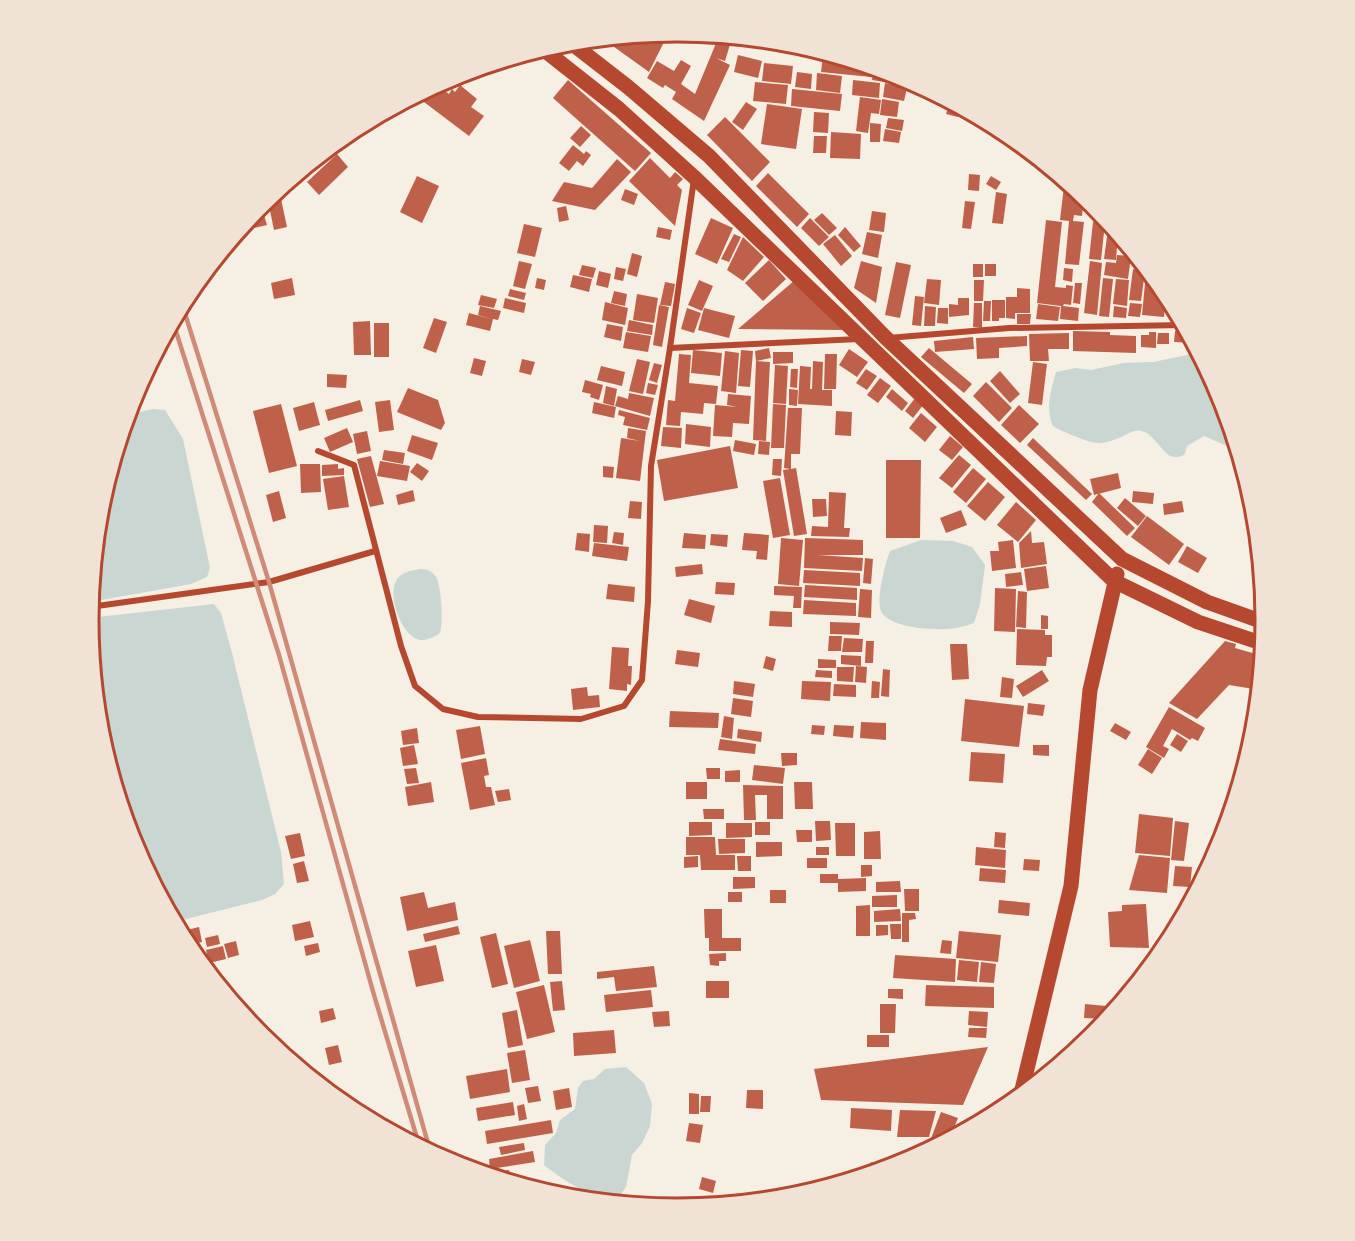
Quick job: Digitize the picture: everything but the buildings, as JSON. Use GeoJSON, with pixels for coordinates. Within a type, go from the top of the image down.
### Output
{"type":"FeatureCollection","features":[{"type":"Feature","properties":{"kind":"main road"},"geometry":{"type":"LineString","coordinates":[[581,50],[709,156],[886,338],[1122,559],[1207,602],[1256,619]]}},
{"type":"Feature","properties":{"kind":"main road"},"geometry":{"type":"LineString","coordinates":[[552,56],[619,109],[694,177],[1114,581],[1198,622],[1255,641]]}},
{"type":"Feature","properties":{"kind":"main road"},"geometry":{"type":"LineString","coordinates":[[1023,1084],[1071,886],[1090,690],[1114,581],[1122,559]]}},
{"type":"Feature","properties":{"kind":"street"},"geometry":{"type":"LineString","coordinates":[[318,451],[354,465],[400,646],[416,686],[443,708],[478,717],[581,719],[624,706],[642,680],[648,601],[651,466],[694,177]]}},
{"type":"Feature","properties":{"kind":"street"},"geometry":{"type":"LineString","coordinates":[[886,338],[1009,328],[1175,325]]}},
{"type":"Feature","properties":{"kind":"street"},"geometry":{"type":"LineString","coordinates":[[670,348],[863,339]]}},
{"type":"Feature","properties":{"kind":"street"},"geometry":{"type":"LineString","coordinates":[[99,606],[269,582],[375,551]]}},
{"type":"Feature","properties":{"kind":"shaded area"},"geometry":{"type":"Polygon","coordinates":[[[1190,354],[1212,399],[1228,446],[1204,436],[1187,446],[1185,454],[1172,457],[1153,438],[1141,431],[1100,443],[1053,426],[1049,406],[1056,372],[1076,368],[1091,370],[1124,363],[1153,362],[1190,354]]]}},
{"type":"Feature","properties":{"kind":"shaded area"},"geometry":{"type":"Polygon","coordinates":[[[153,409],[165,410],[183,439],[210,568],[207,577],[191,584],[100,600],[110,508],[119,471],[138,412],[153,409]]]}},
{"type":"Feature","properties":{"kind":"shaded area"},"geometry":{"type":"Polygon","coordinates":[[[921,540],[953,541],[972,547],[985,565],[980,604],[974,623],[948,629],[927,629],[894,622],[881,611],[880,590],[890,551],[921,540]]]}},
{"type":"Feature","properties":{"kind":"shaded area"},"geometry":{"type":"Polygon","coordinates":[[[420,569],[433,573],[438,581],[442,621],[440,632],[424,640],[416,639],[404,626],[395,607],[394,597],[394,588],[398,578],[406,572],[420,569]]]}},
{"type":"Feature","properties":{"kind":"shaded area"},"geometry":{"type":"Polygon","coordinates":[[[214,604],[221,613],[281,852],[284,884],[275,894],[262,900],[183,920],[143,842],[119,770],[104,696],[99,617],[214,604]]]}},
{"type":"Feature","properties":{"kind":"shaded area"},"geometry":{"type":"Polygon","coordinates":[[[626,1067],[644,1083],[652,1104],[650,1126],[642,1143],[632,1155],[626,1187],[620,1195],[589,1192],[570,1183],[544,1165],[545,1145],[556,1133],[560,1120],[575,1109],[578,1088],[583,1081],[594,1079],[605,1069],[626,1067]]]}},
{"type":"Feature","properties":{"kind":"railway"},"geometry":{"type":"LineString","coordinates":[[186,316],[269,582],[427,1142]]}},
{"type":"Feature","properties":{"kind":"railway"},"geometry":{"type":"LineString","coordinates":[[176,332],[279,655],[374,995],[416,1136]]}}]}
